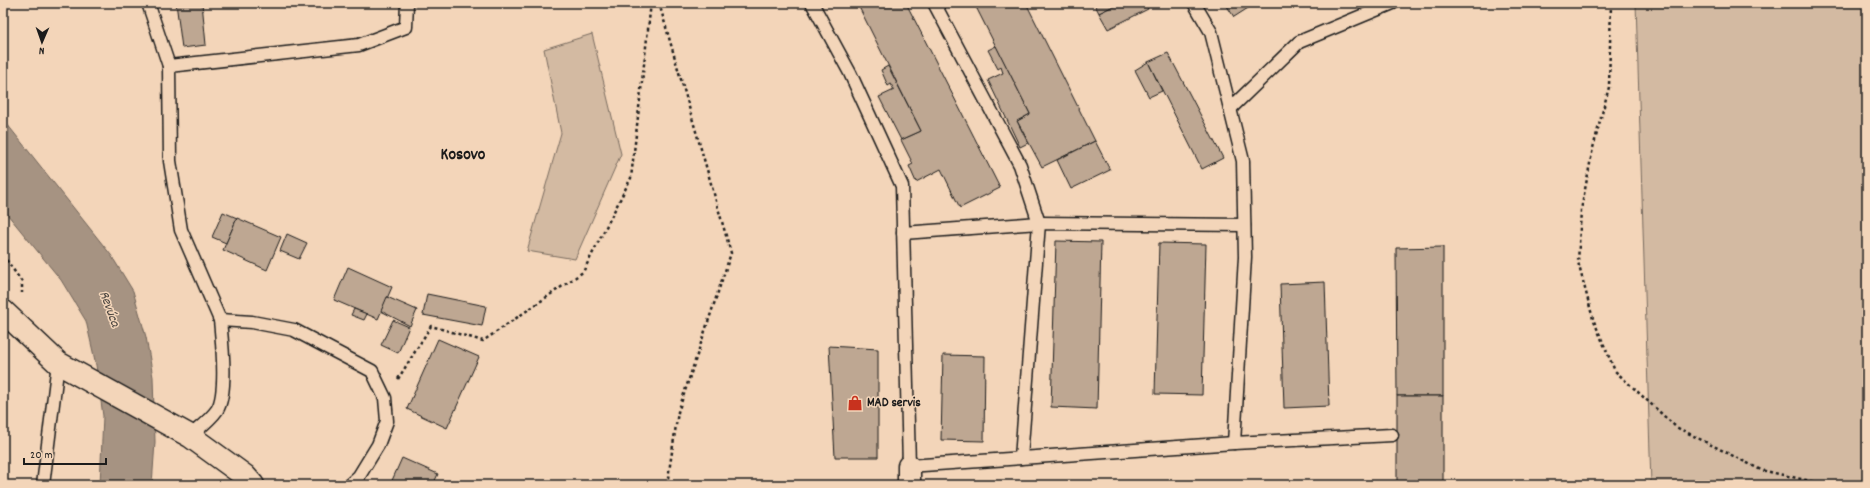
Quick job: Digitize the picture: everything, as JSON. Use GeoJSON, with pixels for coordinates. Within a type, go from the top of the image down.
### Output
{"type":"FeatureCollection","features":[{"type":"Feature","properties":{"kind":"street"},"geometry":{"type":"LineString","coordinates":[[7,315],[58,363],[190,436],[245,476],[253,485]]}},
{"type":"Feature","properties":{"kind":"lane"},"geometry":{"type":"LineString","coordinates":[[148,3],[169,66],[170,161],[181,230],[220,320],[224,362],[222,389],[218,409],[190,436]]}},
{"type":"Feature","properties":{"kind":"lane"},"geometry":{"type":"LineString","coordinates":[[169,66],[359,45],[406,27],[406,3]]}},
{"type":"Feature","properties":{"kind":"lane"},"geometry":{"type":"LineString","coordinates":[[812,3],[850,73],[902,186],[909,475],[1021,458],[1234,443],[1392,435]]}},
{"type":"Feature","properties":{"kind":"lane"},"geometry":{"type":"LineString","coordinates":[[934,3],[1020,165],[1039,223],[1021,458]]}},
{"type":"Feature","properties":{"kind":"lane"},"geometry":{"type":"LineString","coordinates":[[1194,3],[1211,32],[1243,161],[1245,256],[1234,443]]}},
{"type":"Feature","properties":{"kind":"lane"},"geometry":{"type":"LineString","coordinates":[[1230,109],[1299,42],[1393,3]]}},
{"type":"Feature","properties":{"kind":"lane"},"geometry":{"type":"LineString","coordinates":[[903,233],[1039,223],[1244,225]]}},
{"type":"Feature","properties":{"kind":"lane"},"geometry":{"type":"LineString","coordinates":[[220,320],[252,322],[294,330],[372,371],[385,398],[386,421],[378,445],[360,476],[349,485]]}},
{"type":"Feature","properties":{"kind":"lane"},"geometry":{"type":"LineString","coordinates":[[43,485],[58,363]]}},
{"type":"Feature","properties":{"kind":"path"},"geometry":{"type":"LineString","coordinates":[[394,385],[430,326],[483,340],[583,272],[631,178],[651,3]]}},
{"type":"Feature","properties":{"kind":"path"},"geometry":{"type":"LineString","coordinates":[[659,3],[731,253],[678,412],[667,485]]}},
{"type":"Feature","properties":{"kind":"path"},"geometry":{"type":"LineString","coordinates":[[1611,3],[1609,87],[1593,148],[1581,210],[1578,262],[1593,319],[1615,371],[1676,427],[1761,470],[1828,485]]}},
{"type":"Feature","properties":{"kind":"path"},"geometry":{"type":"LineString","coordinates":[[3,255],[22,282],[22,297],[7,315]]}},
{"type":"Feature","properties":{"kind":"shaded area"},"geometry":{"type":"Polygon","coordinates":[[[1636,3],[1867,3],[1867,485],[1651,485],[1636,3]]]}},
{"type":"Feature","properties":{"kind":"shaded area"},"geometry":{"type":"Polygon","coordinates":[[[592,34],[621,154],[575,259],[527,251],[561,133],[544,49],[592,34]]]}},
{"type":"Feature","properties":{"kind":"water","name":"Revúca"},"geometry":{"type":"Polygon","coordinates":[[[3,119],[111,255],[133,291],[146,337],[153,377],[155,442],[152,485],[100,485],[103,416],[96,365],[86,321],[61,280],[3,209],[3,119]]]}},
{"type":"Feature","properties":{"kind":"building"},"geometry":{"type":"Polygon","coordinates":[[[176,3],[202,3],[206,45],[182,48],[176,3]]]}},
{"type":"Feature","properties":{"kind":"building"},"geometry":{"type":"Polygon","coordinates":[[[857,3],[906,3],[1000,188],[960,208],[941,169],[916,182],[909,166],[913,164],[901,140],[921,131],[857,3]]]}},
{"type":"Feature","properties":{"kind":"building"},"geometry":{"type":"Polygon","coordinates":[[[974,3],[1026,3],[1095,141],[1042,167],[1017,121],[1030,114],[974,3]]]}},
{"type":"Feature","properties":{"kind":"building"},"geometry":{"type":"Polygon","coordinates":[[[1094,3],[1120,3],[1099,13],[1094,3]]]}},
{"type":"Feature","properties":{"kind":"building"},"geometry":{"type":"Polygon","coordinates":[[[1120,3],[1146,3],[1148,9],[1108,29],[1099,13],[1120,3]]]}},
{"type":"Feature","properties":{"kind":"building"},"geometry":{"type":"Polygon","coordinates":[[[1225,3],[1256,3],[1234,17],[1225,3]]]}},
{"type":"Feature","properties":{"kind":"building"},"geometry":{"type":"Polygon","coordinates":[[[996,46],[1030,114],[1017,121],[1028,143],[1020,147],[988,80],[1003,73],[1001,67],[998,69],[988,50],[996,46]]]}},
{"type":"Feature","properties":{"kind":"building"},"geometry":{"type":"Polygon","coordinates":[[[1168,53],[1223,158],[1202,169],[1148,62],[1168,53]]]}},
{"type":"Feature","properties":{"kind":"building"},"geometry":{"type":"Polygon","coordinates":[[[1148,62],[1162,91],[1149,97],[1135,70],[1148,62]]]}},
{"type":"Feature","properties":{"kind":"building"},"geometry":{"type":"Polygon","coordinates":[[[888,66],[921,131],[901,140],[879,97],[894,90],[891,84],[888,86],[881,70],[888,66]]]}},
{"type":"Feature","properties":{"kind":"building"},"geometry":{"type":"Polygon","coordinates":[[[1095,141],[1110,170],[1071,189],[1057,160],[1095,141]]]}},
{"type":"Feature","properties":{"kind":"building"},"geometry":{"type":"Polygon","coordinates":[[[223,212],[237,218],[226,243],[212,237],[223,212]]]}},
{"type":"Feature","properties":{"kind":"building"},"geometry":{"type":"Polygon","coordinates":[[[237,218],[281,237],[267,270],[223,250],[237,218]]]}},
{"type":"Feature","properties":{"kind":"building"},"geometry":{"type":"Polygon","coordinates":[[[287,234],[307,243],[299,259],[280,251],[287,234]]]}},
{"type":"Feature","properties":{"kind":"building"},"geometry":{"type":"Polygon","coordinates":[[[1056,241],[1101,242],[1097,409],[1051,407],[1056,241]]]}},
{"type":"Feature","properties":{"kind":"building"},"geometry":{"type":"Polygon","coordinates":[[[1159,243],[1206,244],[1202,395],[1155,394],[1159,243]]]}},
{"type":"Feature","properties":{"kind":"building"},"geometry":{"type":"Polygon","coordinates":[[[1443,247],[1443,396],[1397,396],[1396,248],[1443,247]]]}},
{"type":"Feature","properties":{"kind":"building"},"geometry":{"type":"Polygon","coordinates":[[[348,267],[392,287],[378,319],[334,300],[348,267]]]}},
{"type":"Feature","properties":{"kind":"building"},"geometry":{"type":"Polygon","coordinates":[[[1325,282],[1329,406],[1284,408],[1280,284],[1325,282]]]}},
{"type":"Feature","properties":{"kind":"building"},"geometry":{"type":"Polygon","coordinates":[[[427,294],[486,306],[482,326],[423,315],[427,294]]]}},
{"type":"Feature","properties":{"kind":"building"},"geometry":{"type":"Polygon","coordinates":[[[387,297],[417,310],[410,326],[381,311],[387,297]]]}},
{"type":"Feature","properties":{"kind":"building"},"geometry":{"type":"Polygon","coordinates":[[[354,309],[367,314],[364,320],[351,315],[354,309]]]}},
{"type":"Feature","properties":{"kind":"building"},"geometry":{"type":"Polygon","coordinates":[[[393,320],[409,327],[398,353],[381,345],[393,320]]]}},
{"type":"Feature","properties":{"kind":"building"},"geometry":{"type":"Polygon","coordinates":[[[438,339],[479,357],[447,428],[407,409],[438,339]]]}},
{"type":"Feature","properties":{"kind":"building","name":"MAD servis"},"geometry":{"type":"Polygon","coordinates":[[[829,346],[878,349],[878,457],[835,457],[829,346]]]}},
{"type":"Feature","properties":{"kind":"building"},"geometry":{"type":"Polygon","coordinates":[[[943,355],[985,356],[984,441],[941,440],[943,355]]]}},
{"type":"Feature","properties":{"kind":"building"},"geometry":{"type":"Polygon","coordinates":[[[1397,396],[1443,396],[1443,485],[1397,485],[1397,396]]]}},
{"type":"Feature","properties":{"kind":"building"},"geometry":{"type":"Polygon","coordinates":[[[402,458],[438,474],[433,485],[390,485],[402,458]]]}},
{"type":"Feature","properties":{"kind":"place","name":"MAD servis"},"geometry":{"type":"Point","coordinates":[855,403]}},
{"type":"Feature","properties":{"kind":"district","name":"Kosovo"},"geometry":{"type":"Point","coordinates":[463,156]}}]}
